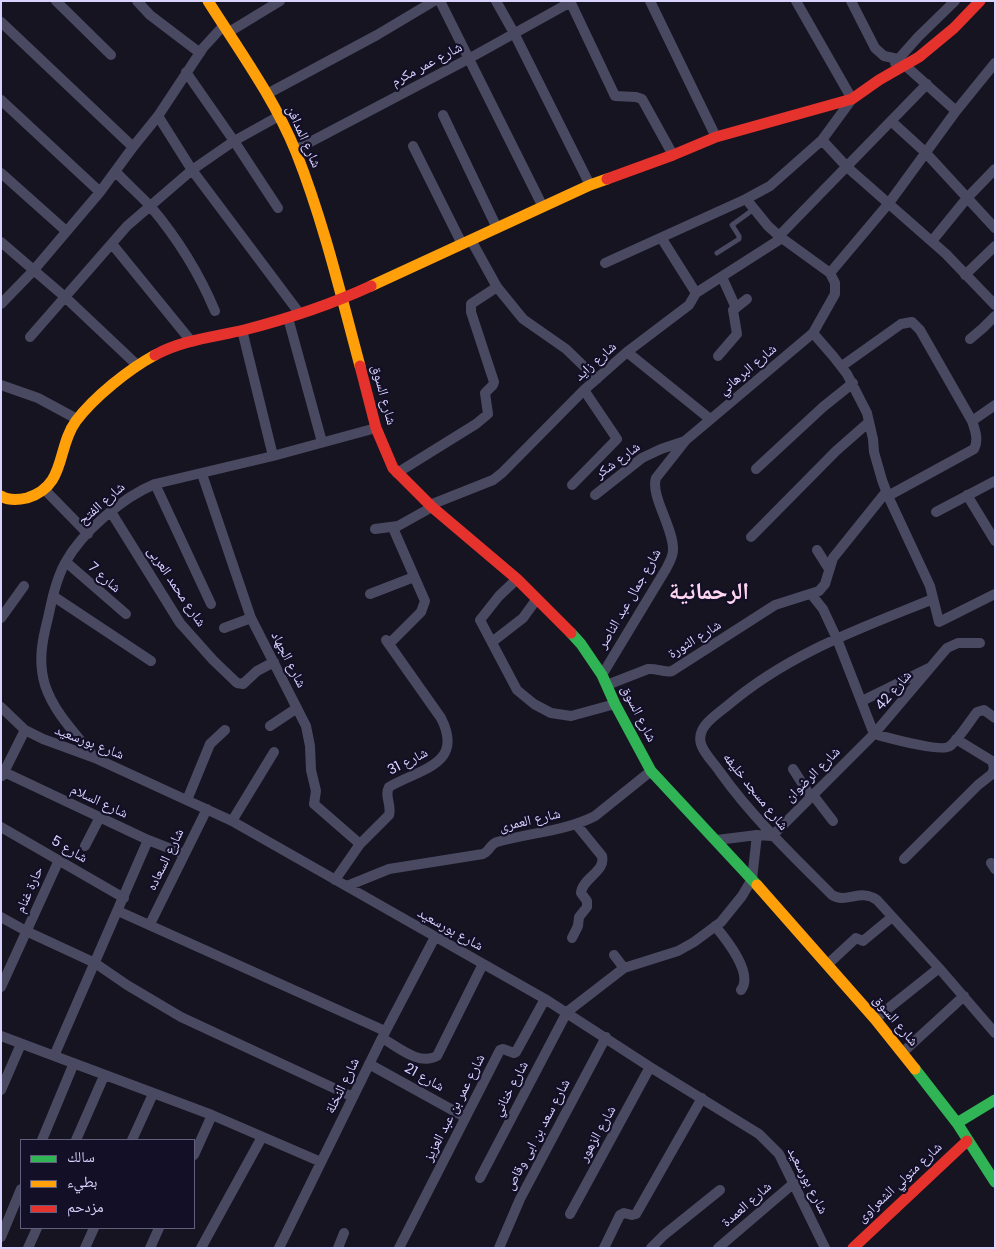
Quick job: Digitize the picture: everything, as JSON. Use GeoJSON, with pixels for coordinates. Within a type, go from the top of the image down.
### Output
{"type":"FeatureCollection","features":[{"type":"Feature","properties":{"kind":"street"},"geometry":{"type":"LineString","coordinates":[[56,1],[111,55]]}},
{"type":"Feature","properties":{"kind":"street"},"geometry":{"type":"LineString","coordinates":[[136,1],[150,15],[200,52]]}},
{"type":"Feature","properties":{"kind":"street","name":"شارع المدافن"},"geometry":{"type":"LineString","coordinates":[[208,1],[267,94],[295,150],[310,191],[342,299]]}},
{"type":"Feature","properties":{"kind":"street"},"geometry":{"type":"LineString","coordinates":[[3,300],[33,271],[116,172],[158,116],[200,52],[227,29],[280,1]]}},
{"type":"Feature","properties":{"kind":"street"},"geometry":{"type":"LineString","coordinates":[[267,94],[377,35],[434,1]]}},
{"type":"Feature","properties":{"kind":"street"},"geometry":{"type":"LineString","coordinates":[[440,1],[543,207]]}},
{"type":"Feature","properties":{"kind":"street"},"geometry":{"type":"LineString","coordinates":[[496,1],[590,185]]}},
{"type":"Feature","properties":{"kind":"street"},"geometry":{"type":"LineString","coordinates":[[650,1],[716,137]]}},
{"type":"Feature","properties":{"kind":"street"},"geometry":{"type":"LineString","coordinates":[[796,1],[852,99]]}},
{"type":"Feature","properties":{"kind":"street"},"geometry":{"type":"LineString","coordinates":[[851,1],[875,48],[884,56],[902,62],[956,111]]}},
{"type":"Feature","properties":{"kind":"street"},"geometry":{"type":"LineString","coordinates":[[902,62],[919,57],[954,28],[980,1]]}},
{"type":"Feature","properties":{"kind":"street"},"geometry":{"type":"LineString","coordinates":[[570,2],[615,96],[642,99],[673,155]]}},
{"type":"Feature","properties":{"kind":"street","name":"شارع عمر مكرم"},"geometry":{"type":"LineString","coordinates":[[295,150],[470,58],[570,2]]}},
{"type":"Feature","properties":{"kind":"street"},"geometry":{"type":"LineString","coordinates":[[605,263],[662,239],[770,186],[822,140],[852,99],[902,62],[949,4]]}},
{"type":"Feature","properties":{"kind":"street"},"geometry":{"type":"LineString","coordinates":[[1,22],[133,147]]}},
{"type":"Feature","properties":{"kind":"street"},"geometry":{"type":"LineString","coordinates":[[746,199],[768,226],[780,237],[830,273],[889,203],[956,111],[995,63]]}},
{"type":"Feature","properties":{"kind":"street"},"geometry":{"type":"LineString","coordinates":[[186,72],[278,208]]}},
{"type":"Feature","properties":{"kind":"street","name":"شارع زايد"},"geometry":{"type":"LineString","coordinates":[[393,528],[431,506],[493,480],[502,473],[584,390],[627,352],[689,305],[696,293],[780,237],[927,84]]}},
{"type":"Feature","properties":{"kind":"street"},"geometry":{"type":"LineString","coordinates":[[1,496],[14,500],[23,499],[33,496],[44,489],[53,480],[59,467],[70,429],[77,419],[98,398],[137,365],[166,349],[191,341],[288,318],[342,299],[590,185],[673,155],[716,137],[852,99]]}},
{"type":"Feature","properties":{"kind":"street"},"geometry":{"type":"LineString","coordinates":[[1,100],[100,192]]}},
{"type":"Feature","properties":{"kind":"street"},"geometry":{"type":"LineString","coordinates":[[443,115],[497,228]]}},
{"type":"Feature","properties":{"kind":"street"},"geometry":{"type":"LineString","coordinates":[[158,116],[192,170],[300,314]]}},
{"type":"Feature","properties":{"kind":"street"},"geometry":{"type":"LineString","coordinates":[[30,337],[127,226],[192,170],[234,141],[279,116]]}},
{"type":"Feature","properties":{"kind":"street"},"geometry":{"type":"LineString","coordinates":[[890,121],[925,152],[995,228]]}},
{"type":"Feature","properties":{"kind":"street"},"geometry":{"type":"LineString","coordinates":[[822,140],[847,167],[932,241],[995,305]]}},
{"type":"Feature","properties":{"kind":"street"},"geometry":{"type":"LineString","coordinates":[[413,146],[466,242],[496,286],[523,319],[566,350],[597,379]]}},
{"type":"Feature","properties":{"kind":"street"},"geometry":{"type":"LineString","coordinates":[[932,241],[967,198],[995,169]]}},
{"type":"Feature","properties":{"kind":"street"},"geometry":{"type":"LineString","coordinates":[[116,172],[150,207],[190,260],[215,311]]}},
{"type":"Feature","properties":{"kind":"street"},"geometry":{"type":"LineString","coordinates":[[1,173],[66,231]]}},
{"type":"Feature","properties":{"kind":"street"},"geometry":{"type":"LineString","coordinates":[[662,239],[696,293]]}},
{"type":"Feature","properties":{"kind":"street"},"geometry":{"type":"LineString","coordinates":[[1,242],[65,297],[137,365]]}},
{"type":"Feature","properties":{"kind":"street"},"geometry":{"type":"LineString","coordinates":[[112,244],[191,341]]}},
{"type":"Feature","properties":{"kind":"street"},"geometry":{"type":"LineString","coordinates":[[964,275],[995,246]]}},
{"type":"Feature","properties":{"kind":"street","name":"شارع البرهاني"},"geometry":{"type":"LineString","coordinates":[[656,478],[686,440],[813,333],[835,294],[835,283],[830,273]]}},
{"type":"Feature","properties":{"kind":"street"},"geometry":{"type":"LineString","coordinates":[[722,277],[736,308]]}},
{"type":"Feature","properties":{"kind":"street"},"geometry":{"type":"LineString","coordinates":[[396,473],[476,424],[488,414],[485,393],[494,385],[494,382],[471,312],[471,304],[496,286]]}},
{"type":"Feature","properties":{"kind":"street","name":"شارع السوق"},"geometry":{"type":"LineString","coordinates":[[342,299],[376,428],[389,462],[396,473],[431,506],[517,579],[581,644],[604,680],[651,772],[717,840],[828,964],[903,1052],[957,1123],[995,1182]]}},
{"type":"Feature","properties":{"kind":"street"},"geometry":{"type":"LineString","coordinates":[[718,356],[736,336],[733,311],[747,299]]}},
{"type":"Feature","properties":{"kind":"street"},"geometry":{"type":"LineString","coordinates":[[970,338],[995,316]]}},
{"type":"Feature","properties":{"kind":"street"},"geometry":{"type":"LineString","coordinates":[[288,318],[322,442]]}},
{"type":"Feature","properties":{"kind":"street"},"geometry":{"type":"LineString","coordinates":[[842,366],[901,324],[912,322],[920,330],[972,421],[976,435],[974,450],[887,494]]}},
{"type":"Feature","properties":{"kind":"street"},"geometry":{"type":"LineString","coordinates":[[242,330],[273,456]]}},
{"type":"Feature","properties":{"kind":"street"},"geometry":{"type":"LineString","coordinates":[[813,333],[842,366],[867,413],[874,452],[887,494],[930,586],[939,622],[995,594]]}},
{"type":"Feature","properties":{"kind":"street"},"geometry":{"type":"LineString","coordinates":[[627,352],[710,419]]}},
{"type":"Feature","properties":{"kind":"street"},"geometry":{"type":"LineString","coordinates":[[756,469],[852,383]]}},
{"type":"Feature","properties":{"kind":"street"},"geometry":{"type":"LineString","coordinates":[[1,385],[38,398],[77,419]]}},
{"type":"Feature","properties":{"kind":"street"},"geometry":{"type":"LineString","coordinates":[[572,485],[617,439],[584,390]]}},
{"type":"Feature","properties":{"kind":"street"},"geometry":{"type":"LineString","coordinates":[[972,421],[995,405]]}},
{"type":"Feature","properties":{"kind":"street"},"geometry":{"type":"LineString","coordinates":[[751,537],[836,451],[869,422]]}},
{"type":"Feature","properties":{"kind":"street","name":"شارع الفتح"},"geometry":{"type":"LineString","coordinates":[[95,758],[58,711],[46,686],[42,672],[42,645],[53,596],[58,579],[75,547],[110,512],[139,490],[155,484],[202,474],[376,428]]}},
{"type":"Feature","properties":{"kind":"street","name":"شارع شكر"},"geometry":{"type":"LineString","coordinates":[[595,495],[642,458],[686,440]]}},
{"type":"Feature","properties":{"kind":"street","name":"شارع الجهاد"},"geometry":{"type":"LineString","coordinates":[[202,474],[251,618],[306,726],[316,791],[314,804],[360,844]]}},
{"type":"Feature","properties":{"kind":"street","name":"شارع جمال عبد الناصر"},"geometry":{"type":"LineString","coordinates":[[604,680],[672,555],[673,549],[666,520],[655,489],[656,478]]}},
{"type":"Feature","properties":{"kind":"street"},"geometry":{"type":"LineString","coordinates":[[936,512],[995,481]]}},
{"type":"Feature","properties":{"kind":"street"},"geometry":{"type":"LineString","coordinates":[[155,484],[211,604]]}},
{"type":"Feature","properties":{"kind":"street"},"geometry":{"type":"LineString","coordinates":[[44,489],[88,534]]}},
{"type":"Feature","properties":{"kind":"street","name":"شارع الثورة"},"geometry":{"type":"LineString","coordinates":[[604,680],[648,668],[663,672],[672,671],[775,605],[819,591],[826,584],[833,558],[887,494]]}},
{"type":"Feature","properties":{"kind":"street"},"geometry":{"type":"LineString","coordinates":[[967,495],[995,540]]}},
{"type":"Feature","properties":{"kind":"street","name":"شارع محمد العربى"},"geometry":{"type":"LineString","coordinates":[[110,512],[180,622],[237,683],[244,684],[258,671],[274,662]]}},
{"type":"Feature","properties":{"kind":"street"},"geometry":{"type":"LineString","coordinates":[[370,594],[414,577],[393,528],[375,529]]}},
{"type":"Feature","properties":{"kind":"street"},"geometry":{"type":"LineString","coordinates":[[817,550],[829,569]]}},
{"type":"Feature","properties":{"kind":"street","name":"شارع 7"},"geometry":{"type":"LineString","coordinates":[[66,562],[126,614]]}},
{"type":"Feature","properties":{"kind":"street","name":"شارع 31"},"geometry":{"type":"LineString","coordinates":[[335,880],[360,844],[389,814],[390,810],[386,793],[389,787],[440,761],[446,751],[448,740],[447,728],[387,642],[423,609],[424,602],[414,577]]}},
{"type":"Feature","properties":{"kind":"street"},"geometry":{"type":"LineString","coordinates":[[517,579],[480,618],[480,622],[517,690],[525,698],[544,710],[561,716],[571,716],[615,704]]}},
{"type":"Feature","properties":{"kind":"street"},"geometry":{"type":"LineString","coordinates":[[1,618],[24,586]]}},
{"type":"Feature","properties":{"kind":"street"},"geometry":{"type":"LineString","coordinates":[[811,594],[823,609],[837,638],[874,734],[942,748],[954,742],[977,712],[984,710],[995,718]]}},
{"type":"Feature","properties":{"kind":"street"},"geometry":{"type":"LineString","coordinates":[[53,596],[151,661]]}},
{"type":"Feature","properties":{"kind":"street","name":"شارع مسجد خليفه"},"geometry":{"type":"LineString","coordinates":[[933,599],[837,638],[794,658],[747,688],[705,724],[701,734],[701,745],[730,785],[772,836],[835,897],[869,895],[877,900],[995,1033]]}},
{"type":"Feature","properties":{"kind":"street"},"geometry":{"type":"LineString","coordinates":[[492,642],[523,618],[536,600]]}},
{"type":"Feature","properties":{"kind":"street"},"geometry":{"type":"LineString","coordinates":[[224,628],[251,618]]}},
{"type":"Feature","properties":{"kind":"street","name":"شارع 42"},"geometry":{"type":"LineString","coordinates":[[874,734],[947,648],[958,643],[980,642]]}},
{"type":"Feature","properties":{"kind":"street","name":"شارع 42"},"geometry":{"type":"LineString","coordinates":[[862,702],[934,665]]}},
{"type":"Feature","properties":{"kind":"street","name":"شارع بورسعيد"},"geometry":{"type":"LineString","coordinates":[[1,707],[25,730],[61,747],[95,758],[232,821],[347,886],[545,998],[650,1067],[767,1140],[779,1154],[826,1248]]}},
{"type":"Feature","properties":{"kind":"street"},"geometry":{"type":"LineString","coordinates":[[270,726],[297,708]]}},
{"type":"Feature","properties":{"kind":"street"},"geometry":{"type":"LineString","coordinates":[[3,775],[25,730]]}},
{"type":"Feature","properties":{"kind":"street"},"geometry":{"type":"LineString","coordinates":[[188,800],[210,744],[225,730]]}},
{"type":"Feature","properties":{"kind":"street","name":"شارع الرضوان"},"geometry":{"type":"LineString","coordinates":[[772,836],[874,734]]}},
{"type":"Feature","properties":{"kind":"street"},"geometry":{"type":"LineString","coordinates":[[904,859],[978,785],[992,774],[994,768],[992,761],[954,742]]}},
{"type":"Feature","properties":{"kind":"street"},"geometry":{"type":"LineString","coordinates":[[232,821],[274,752]]}},
{"type":"Feature","properties":{"kind":"street"},"geometry":{"type":"LineString","coordinates":[[792,770],[833,821]]}},
{"type":"Feature","properties":{"kind":"street","name":"شارع العمرى"},"geometry":{"type":"LineString","coordinates":[[347,886],[384,870],[483,854],[497,842],[576,824],[595,816],[651,772]]}},
{"type":"Feature","properties":{"kind":"street","name":"شارع السلام"},"geometry":{"type":"LineString","coordinates":[[3,775],[148,840],[184,854]]}},
{"type":"Feature","properties":{"kind":"street","name":"شارع السعاده"},"geometry":{"type":"LineString","coordinates":[[150,924],[207,809]]}},
{"type":"Feature","properties":{"kind":"street"},"geometry":{"type":"LineString","coordinates":[[85,846],[100,817]]}},
{"type":"Feature","properties":{"kind":"street"},"geometry":{"type":"LineString","coordinates":[[572,938],[578,926],[579,917],[588,907],[587,901],[581,893],[582,888],[603,861],[602,856],[576,824]]}},
{"type":"Feature","properties":{"kind":"street","name":"شارع 5"},"geometry":{"type":"LineString","coordinates":[[1,827],[124,898]]}},
{"type":"Feature","properties":{"kind":"street"},"geometry":{"type":"LineString","coordinates":[[567,1012],[624,968],[678,951],[716,926],[742,896],[752,879],[757,835]]}},
{"type":"Feature","properties":{"kind":"street"},"geometry":{"type":"LineString","coordinates":[[717,840],[757,835],[772,836]]}},
{"type":"Feature","properties":{"kind":"street"},"geometry":{"type":"LineString","coordinates":[[54,1056],[148,840]]}},
{"type":"Feature","properties":{"kind":"street","name":"حارة غنام"},"geometry":{"type":"LineString","coordinates":[[1,986],[59,860]]}},
{"type":"Feature","properties":{"kind":"street"},"geometry":{"type":"LineString","coordinates":[[118,911],[150,924],[384,1034],[407,1052],[423,1060],[437,1056],[483,964]]}},
{"type":"Feature","properties":{"kind":"street"},"geometry":{"type":"LineString","coordinates":[[1,917],[26,931],[95,963],[181,1017],[353,1097]]}},
{"type":"Feature","properties":{"kind":"street"},"geometry":{"type":"LineString","coordinates":[[828,964],[856,938],[863,941],[892,917]]}},
{"type":"Feature","properties":{"kind":"street"},"geometry":{"type":"LineString","coordinates":[[716,926],[737,956],[744,984],[740,990]]}},
{"type":"Feature","properties":{"kind":"street","name":"شارع النخلة"},"geometry":{"type":"LineString","coordinates":[[279,1248],[384,1034],[435,937]]}},
{"type":"Feature","properties":{"kind":"street"},"geometry":{"type":"LineString","coordinates":[[614,955],[624,968]]}},
{"type":"Feature","properties":{"kind":"street"},"geometry":{"type":"LineString","coordinates":[[875,1019],[939,968]]}},
{"type":"Feature","properties":{"kind":"street"},"geometry":{"type":"LineString","coordinates":[[903,1052],[964,996]]}},
{"type":"Feature","properties":{"kind":"street","name":"شارع عمر بن عبد العزيز"},"geometry":{"type":"LineString","coordinates":[[399,1248],[500,1050],[516,1052],[545,998]]}},
{"type":"Feature","properties":{"kind":"street","name":"شارع خناني"},"geometry":{"type":"LineString","coordinates":[[480,1178],[567,1012]]}},
{"type":"Feature","properties":{"kind":"street"},"geometry":{"type":"LineString","coordinates":[[1,1036],[212,1116],[321,1162]]}},
{"type":"Feature","properties":{"kind":"street","name":"شارع سعد بن ابى وقاص"},"geometry":{"type":"LineString","coordinates":[[499,1248],[520,1199],[606,1038]]}},
{"type":"Feature","properties":{"kind":"street"},"geometry":{"type":"LineString","coordinates":[[1,1090],[21,1044]]}},
{"type":"Feature","properties":{"kind":"street"},"geometry":{"type":"LineString","coordinates":[[42,1139],[74,1063]]}},
{"type":"Feature","properties":{"kind":"street","name":"شارع 21"},"geometry":{"type":"LineString","coordinates":[[370,1064],[465,1117]]}},
{"type":"Feature","properties":{"kind":"street","name":"شارع الزهور"},"geometry":{"type":"LineString","coordinates":[[570,1214],[650,1067]]}},
{"type":"Feature","properties":{"kind":"street"},"geometry":{"type":"LineString","coordinates":[[76,1139],[104,1076]]}},
{"type":"Feature","properties":{"kind":"street"},"geometry":{"type":"LineString","coordinates":[[132,1139],[153,1094]]}},
{"type":"Feature","properties":{"kind":"street"},"geometry":{"type":"LineString","coordinates":[[604,1248],[620,1215],[624,1213],[636,1214],[702,1098]]}},
{"type":"Feature","properties":{"kind":"street"},"geometry":{"type":"LineString","coordinates":[[957,1123],[995,1100]]}},
{"type":"Feature","properties":{"kind":"street"},"geometry":{"type":"LineString","coordinates":[[195,1152],[212,1116]]}},
{"type":"Feature","properties":{"kind":"street"},"geometry":{"type":"LineString","coordinates":[[201,1248],[262,1137]]}},
{"type":"Feature","properties":{"kind":"street","name":"شارع متولي الشعراوى"},"geometry":{"type":"LineString","coordinates":[[853,1248],[967,1140]]}},
{"type":"Feature","properties":{"kind":"street","name":"شارع العمدة"},"geometry":{"type":"LineString","coordinates":[[718,1248],[794,1184]]}},
{"type":"Feature","properties":{"kind":"street"},"geometry":{"type":"LineString","coordinates":[[651,1248],[664,1235],[720,1190]]}},
{"type":"Feature","properties":{"kind":"street"},"geometry":{"type":"LineString","coordinates":[[1,1238],[20,1192]]}},
{"type":"Feature","properties":{"kind":"street"},"geometry":{"type":"LineString","coordinates":[[28,1248],[36,1229]]}},
{"type":"Feature","properties":{"kind":"street"},"geometry":{"type":"LineString","coordinates":[[85,1248],[94,1229]]}},
{"type":"Feature","properties":{"kind":"street"},"geometry":{"type":"LineString","coordinates":[[150,1248],[159,1229]]}},
{"type":"Feature","properties":{"kind":"street"},"geometry":{"type":"LineString","coordinates":[[338,1248],[344,1233]]}},
{"type":"Feature","properties":{"kind":"lane"},"geometry":{"type":"LineString","coordinates":[[717,253],[739,239],[732,225],[754,209]]}},
{"type":"Feature","properties":{"kind":"traffic: fast"},"geometry":{"type":"LineString","coordinates":[[571,633],[581,644],[602,675],[615,704],[651,771],[757,885]]}},
{"type":"Feature","properties":{"kind":"traffic: fast"},"geometry":{"type":"LineString","coordinates":[[915,1069],[957,1123],[995,1182]]}},
{"type":"Feature","properties":{"kind":"traffic: fast"},"geometry":{"type":"LineString","coordinates":[[957,1123],[995,1100]]}},
{"type":"Feature","properties":{"kind":"traffic: slow"},"geometry":{"type":"LineString","coordinates":[[208,1],[267,93],[296,152],[323,231],[360,366]]}},
{"type":"Feature","properties":{"kind":"traffic: slow"},"geometry":{"type":"LineString","coordinates":[[371,286],[590,185],[607,179]]}},
{"type":"Feature","properties":{"kind":"traffic: slow"},"geometry":{"type":"LineString","coordinates":[[1,496],[14,500],[27,498],[49,485],[59,465],[70,432],[83,412],[112,384],[155,355]]}},
{"type":"Feature","properties":{"kind":"traffic: slow"},"geometry":{"type":"LineString","coordinates":[[757,885],[875,1019],[915,1069]]}},
{"type":"Feature","properties":{"kind":"traffic: jam"},"geometry":{"type":"LineString","coordinates":[[607,179],[716,137],[852,99],[879,80],[919,57],[954,28],[980,1]]}},
{"type":"Feature","properties":{"kind":"traffic: jam"},"geometry":{"type":"LineString","coordinates":[[155,355],[187,342],[244,330],[292,316],[371,286]]}},
{"type":"Feature","properties":{"kind":"traffic: jam"},"geometry":{"type":"LineString","coordinates":[[360,366],[376,428],[393,468],[432,507],[517,579],[571,633]]}},
{"type":"Feature","properties":{"kind":"traffic: jam"},"geometry":{"type":"LineString","coordinates":[[853,1248],[967,1141]]}},
{"type":"Feature","properties":{"kind":"district","name":"الرحمانية"},"geometry":{"type":"Point","coordinates":[709,593]}}]}
